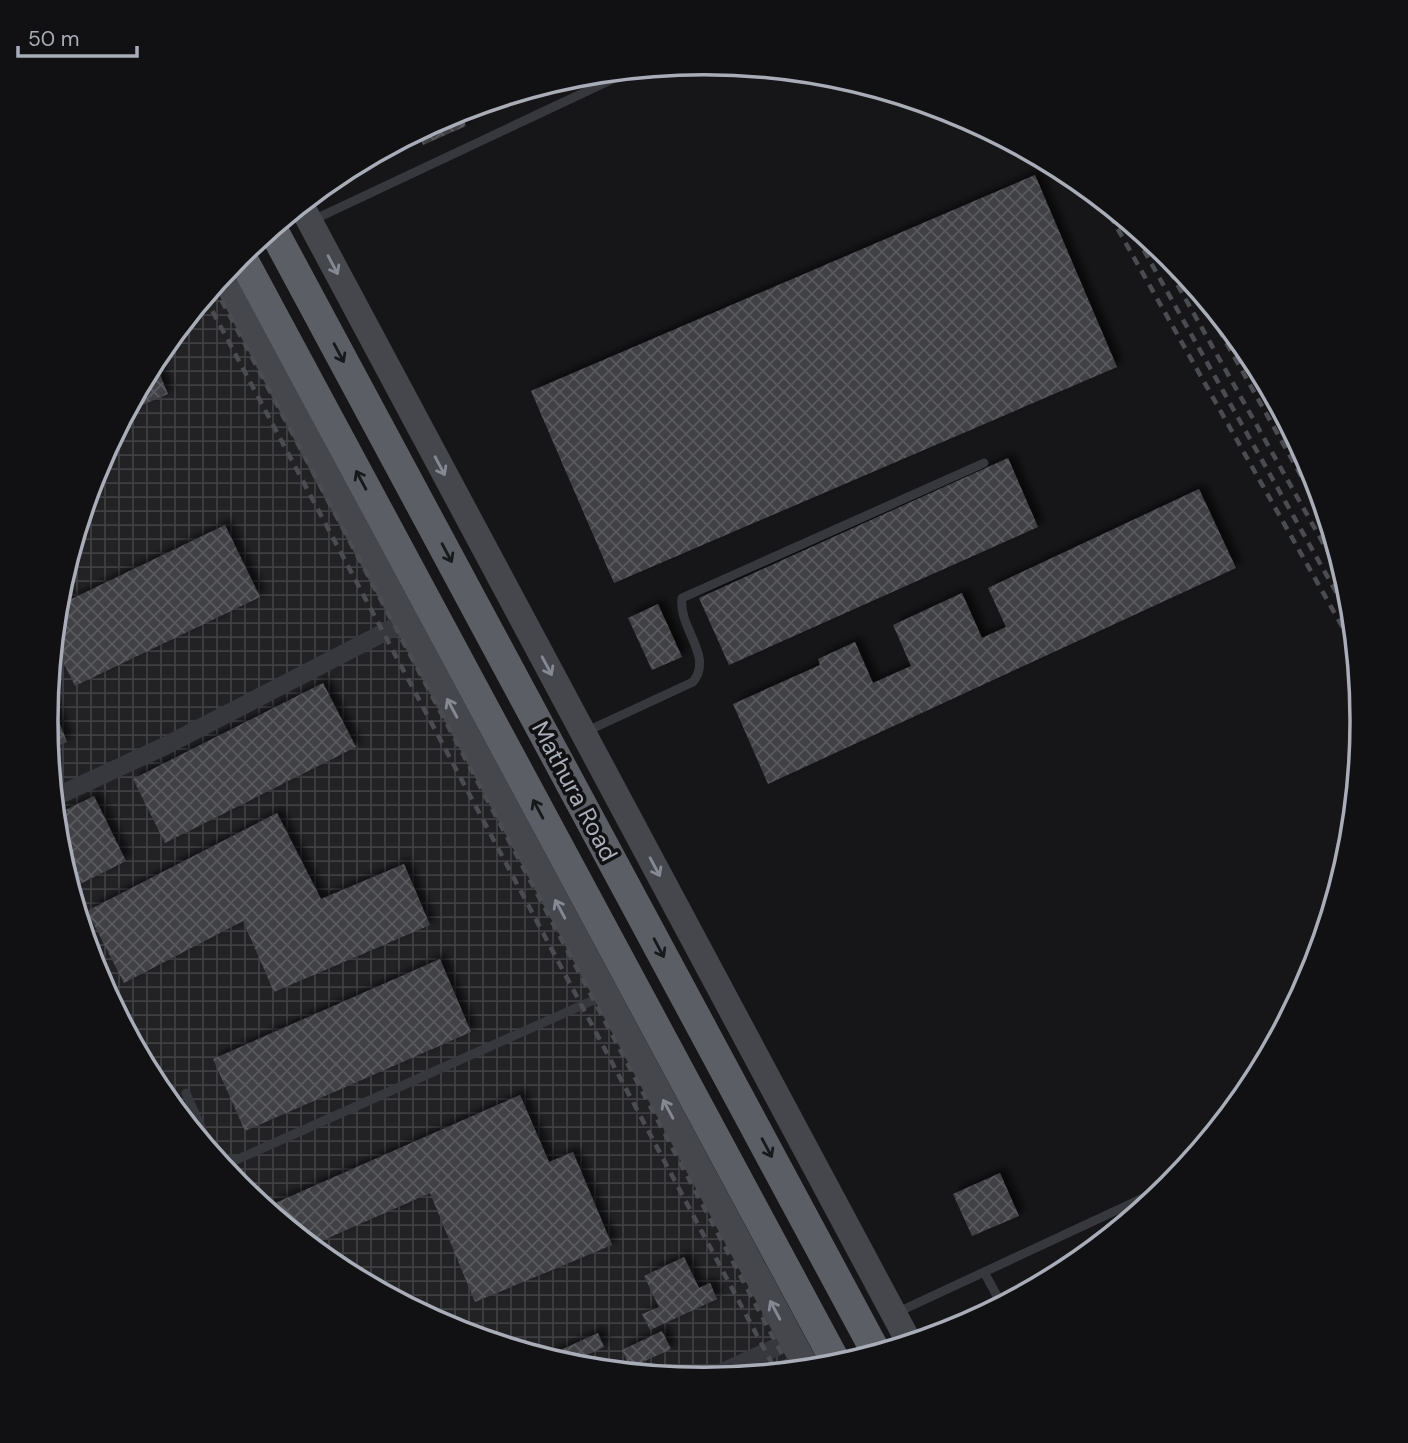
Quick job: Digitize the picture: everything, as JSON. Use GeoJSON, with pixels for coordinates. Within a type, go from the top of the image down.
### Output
{"type":"FeatureCollection","features":[{"type":"Feature","properties":{"kind":"highway","name":"Mathura Road"},"geometry":{"type":"LineString","coordinates":[[277,237],[872,1346]]}},
{"type":"Feature","properties":{"kind":"highway"},"geometry":{"type":"LineString","coordinates":[[246,266],[316,397]]}},
{"type":"Feature","properties":{"kind":"highway"},"geometry":{"type":"LineString","coordinates":[[231,281],[282,358],[316,397]]}},
{"type":"Feature","properties":{"kind":"highway","name":"Mathura Road"},"geometry":{"type":"LineString","coordinates":[[316,397],[832,1355]]}},
{"type":"Feature","properties":{"kind":"highway"},"geometry":{"type":"LineString","coordinates":[[782,1263],[815,1358]]}},
{"type":"Feature","properties":{"kind":"main road"},"geometry":{"type":"LineString","coordinates":[[305,214],[905,1335]]}},
{"type":"Feature","properties":{"kind":"main road"},"geometry":{"type":"LineString","coordinates":[[230,282],[406,621],[802,1360]]}},
{"type":"Feature","properties":{"kind":"street"},"geometry":{"type":"LineString","coordinates":[[62,794],[165,746],[406,621]]}},
{"type":"Feature","properties":{"kind":"street"},"geometry":{"type":"LineString","coordinates":[[741,1366],[792,1340]]}},
{"type":"Feature","properties":{"kind":"lane"},"geometry":{"type":"LineString","coordinates":[[305,214],[599,84]]}},
{"type":"Feature","properties":{"kind":"lane"},"geometry":{"type":"LineString","coordinates":[[583,733],[693,682],[701,673],[701,662],[680,611],[682,598],[984,463]]}},
{"type":"Feature","properties":{"kind":"lane"},"geometry":{"type":"LineString","coordinates":[[229,1160],[245,1158],[607,994]]}},
{"type":"Feature","properties":{"kind":"lane"},"geometry":{"type":"LineString","coordinates":[[186,1093],[201,1127]]}},
{"type":"Feature","properties":{"kind":"lane"},"geometry":{"type":"LineString","coordinates":[[894,1314],[1136,1201]]}},
{"type":"Feature","properties":{"kind":"lane"},"geometry":{"type":"LineString","coordinates":[[984,1272],[998,1297]]}},
{"type":"Feature","properties":{"kind":"shaded area"},"geometry":{"type":"Polygon","coordinates":[[[228,285],[808,1359],[704,1368],[620,1362],[537,1346],[457,1319],[418,1301],[345,1259],[278,1207],[218,1148],[191,1115],[144,1045],[107,969],[92,929],[70,848],[59,764],[59,679],[63,637],[70,595],[92,514],[124,436],[167,362],[191,328],[228,285]]]}},
{"type":"Feature","properties":{"kind":"building"},"geometry":{"type":"Polygon","coordinates":[[[464,121],[466,126],[423,145],[421,140],[464,121]]]}},
{"type":"Feature","properties":{"kind":"building"},"geometry":{"type":"Polygon","coordinates":[[[1035,175],[1117,367],[614,583],[531,391],[1035,175]]]}},
{"type":"Feature","properties":{"kind":"building"},"geometry":{"type":"Polygon","coordinates":[[[159,374],[168,394],[140,406],[159,374]]]}},
{"type":"Feature","properties":{"kind":"building"},"geometry":{"type":"Polygon","coordinates":[[[1008,458],[1038,527],[729,665],[699,598],[1008,458]]]}},
{"type":"Feature","properties":{"kind":"building"},"geometry":{"type":"Polygon","coordinates":[[[1199,489],[1236,568],[768,784],[733,704],[820,665],[818,659],[855,642],[873,683],[911,666],[893,625],[962,593],[982,638],[1006,627],[988,588],[1199,489]]]}},
{"type":"Feature","properties":{"kind":"building"},"geometry":{"type":"Polygon","coordinates":[[[225,525],[260,597],[75,686],[61,657],[69,600],[225,525]]]}},
{"type":"Feature","properties":{"kind":"building"},"geometry":{"type":"Polygon","coordinates":[[[658,604],[682,657],[652,670],[628,618],[658,604]]]}},
{"type":"Feature","properties":{"kind":"building"},"geometry":{"type":"Polygon","coordinates":[[[323,683],[356,747],[165,843],[133,779],[323,683]]]}},
{"type":"Feature","properties":{"kind":"building"},"geometry":{"type":"Polygon","coordinates":[[[58,719],[67,742],[59,746],[58,719]]]}},
{"type":"Feature","properties":{"kind":"building"},"geometry":{"type":"Polygon","coordinates":[[[94,796],[126,861],[79,885],[64,811],[94,796]]]}},
{"type":"Feature","properties":{"kind":"building"},"geometry":{"type":"Polygon","coordinates":[[[277,813],[321,899],[404,864],[430,925],[274,992],[243,921],[124,983],[87,911],[277,813]]]}},
{"type":"Feature","properties":{"kind":"building"},"geometry":{"type":"Polygon","coordinates":[[[440,959],[471,1032],[245,1131],[213,1059],[440,959]]]}},
{"type":"Feature","properties":{"kind":"building"},"geometry":{"type":"Polygon","coordinates":[[[520,1095],[549,1162],[573,1152],[612,1245],[475,1302],[430,1193],[321,1241],[274,1203],[520,1095]]]}},
{"type":"Feature","properties":{"kind":"building"},"geometry":{"type":"Polygon","coordinates":[[[1000,1173],[1019,1216],[972,1236],[953,1194],[1000,1173]]]}},
{"type":"Feature","properties":{"kind":"building"},"geometry":{"type":"Polygon","coordinates":[[[684,1257],[699,1288],[710,1283],[717,1299],[650,1330],[642,1314],[659,1307],[644,1276],[684,1257]]]}},
{"type":"Feature","properties":{"kind":"building"},"geometry":{"type":"Polygon","coordinates":[[[662,1331],[671,1349],[639,1364],[628,1363],[622,1350],[662,1331]]]}},
{"type":"Feature","properties":{"kind":"building"},"geometry":{"type":"Polygon","coordinates":[[[598,1333],[604,1347],[585,1356],[559,1351],[598,1333]]]}},
{"type":"Feature","properties":{"kind":"railway"},"geometry":{"type":"LineString","coordinates":[[1115,223],[1344,629]]}},
{"type":"Feature","properties":{"kind":"railway"},"geometry":{"type":"LineString","coordinates":[[1142,248],[1338,595]]}},
{"type":"Feature","properties":{"kind":"railway"},"geometry":{"type":"LineString","coordinates":[[1174,278],[1327,549]]}},
{"type":"Feature","properties":{"kind":"railway"},"geometry":{"type":"LineString","coordinates":[[219,294],[786,1362]]}},
{"type":"Feature","properties":{"kind":"railway"},"geometry":{"type":"LineString","coordinates":[[209,305],[772,1364]]}},
{"type":"Feature","properties":{"kind":"railway"},"geometry":{"type":"LineString","coordinates":[[1222,335],[1303,478]]}}]}
